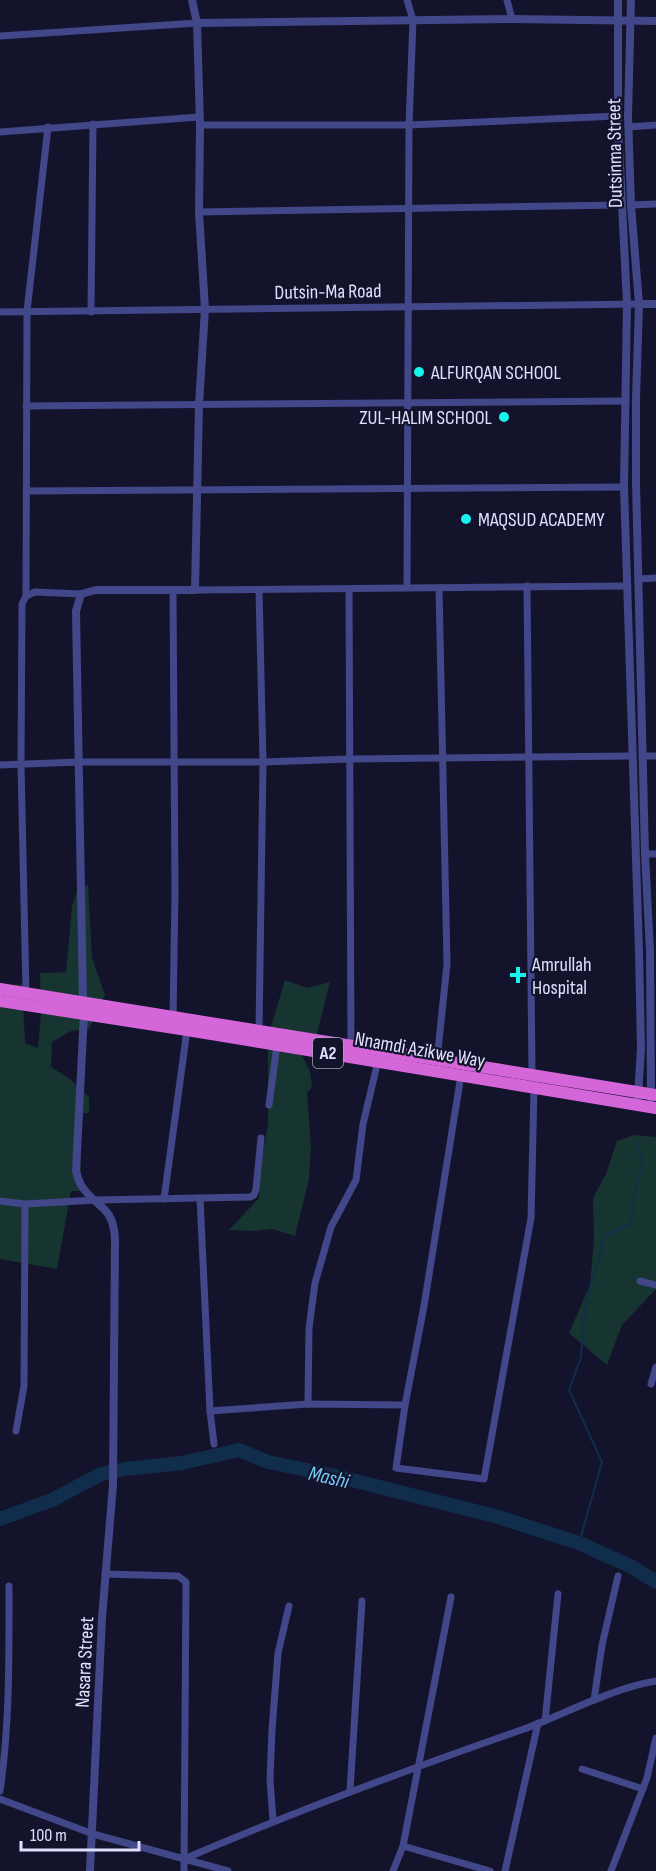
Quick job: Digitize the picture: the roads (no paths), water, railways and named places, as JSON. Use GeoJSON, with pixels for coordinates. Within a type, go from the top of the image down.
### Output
{"type":"FeatureCollection","features":[{"type":"Feature","properties":{"kind":"highway","name":"Nnamdi Azikwe Way"},"geometry":{"type":"LineString","coordinates":[[0,1000],[26,993],[187,1030],[461,1075],[648,1100]]}},
{"type":"Feature","properties":{"kind":"highway","name":"Nnamdi Azikwe Way"},"geometry":{"type":"LineString","coordinates":[[0,1000],[173,1017],[437,1060],[533,1083]]}},
{"type":"Feature","properties":{"kind":"street"},"geometry":{"type":"LineString","coordinates":[[192,0],[197,23],[200,121],[199,212],[205,309],[199,405],[195,590]]}},
{"type":"Feature","properties":{"kind":"street"},"geometry":{"type":"LineString","coordinates":[[407,0],[413,20],[408,209],[407,587]]}},
{"type":"Feature","properties":{"kind":"street"},"geometry":{"type":"LineString","coordinates":[[507,0],[512,19]]}},
{"type":"Feature","properties":{"kind":"street","name":"Dutsinma Street"},"geometry":{"type":"LineString","coordinates":[[618,0],[618,116],[627,304],[624,487],[626,586],[640,983],[640,1048],[648,1100]]}},
{"type":"Feature","properties":{"kind":"street","name":"Dutsinma Street"},"geometry":{"type":"LineString","coordinates":[[631,0],[629,127],[631,205],[639,304],[636,399],[642,756],[645,854],[653,950],[654,1047],[648,1100]]}},
{"type":"Feature","properties":{"kind":"street"},"geometry":{"type":"LineString","coordinates":[[0,36],[197,23],[512,19],[656,21]]}},
{"type":"Feature","properties":{"kind":"street"},"geometry":{"type":"LineString","coordinates":[[0,132],[93,124],[200,121],[409,124],[618,116]]}},
{"type":"Feature","properties":{"kind":"street"},"geometry":{"type":"LineString","coordinates":[[91,312],[93,124]]}},
{"type":"Feature","properties":{"kind":"street"},"geometry":{"type":"LineString","coordinates":[[629,127],[656,125]]}},
{"type":"Feature","properties":{"kind":"street"},"geometry":{"type":"LineString","coordinates":[[26,993],[21,765],[22,604],[26,596],[27,311],[48,127]]}},
{"type":"Feature","properties":{"kind":"street"},"geometry":{"type":"LineString","coordinates":[[631,205],[656,204]]}},
{"type":"Feature","properties":{"kind":"street"},"geometry":{"type":"LineString","coordinates":[[199,212],[621,205]]}},
{"type":"Feature","properties":{"kind":"street","name":"Dutsin-Ma Road"},"geometry":{"type":"LineString","coordinates":[[0,312],[656,304]]}},
{"type":"Feature","properties":{"kind":"street"},"geometry":{"type":"LineString","coordinates":[[26,406],[626,401]]}},
{"type":"Feature","properties":{"kind":"street"},"geometry":{"type":"LineString","coordinates":[[26,491],[624,487]]}},
{"type":"Feature","properties":{"kind":"street"},"geometry":{"type":"LineString","coordinates":[[638,579],[656,578]]}},
{"type":"Feature","properties":{"kind":"street"},"geometry":{"type":"LineString","coordinates":[[461,1075],[396,1468],[484,1479],[531,1218],[533,1083],[527,586]]}},
{"type":"Feature","properties":{"kind":"street"},"geometry":{"type":"LineString","coordinates":[[26,596],[35,592],[81,594],[96,590],[626,586]]}},
{"type":"Feature","properties":{"kind":"street"},"geometry":{"type":"LineString","coordinates":[[437,1060],[447,964],[439,588]]}},
{"type":"Feature","properties":{"kind":"street"},"geometry":{"type":"LineString","coordinates":[[349,589],[351,1047]]}},
{"type":"Feature","properties":{"kind":"street"},"geometry":{"type":"LineString","coordinates":[[173,590],[175,762],[173,1017]]}},
{"type":"Feature","properties":{"kind":"street"},"geometry":{"type":"LineString","coordinates":[[259,590],[263,762],[259,1031]]}},
{"type":"Feature","properties":{"kind":"street","name":"Nasara Street"},"geometry":{"type":"LineString","coordinates":[[81,594],[76,611],[84,1008],[76,1171],[81,1185],[110,1214],[114,1225],[112,1485],[105,1574],[90,1871]]}},
{"type":"Feature","properties":{"kind":"street"},"geometry":{"type":"LineString","coordinates":[[0,765],[79,762],[263,762],[632,756]]}},
{"type":"Feature","properties":{"kind":"street"},"geometry":{"type":"LineString","coordinates":[[642,756],[656,756]]}},
{"type":"Feature","properties":{"kind":"street"},"geometry":{"type":"LineString","coordinates":[[645,854],[656,854]]}},
{"type":"Feature","properties":{"kind":"street"},"geometry":{"type":"LineString","coordinates":[[164,1199],[187,1030]]}},
{"type":"Feature","properties":{"kind":"street"},"geometry":{"type":"LineString","coordinates":[[269,1105],[278,1045]]}},
{"type":"Feature","properties":{"kind":"street"},"geometry":{"type":"LineString","coordinates":[[308,1404],[309,1328],[315,1283],[331,1227],[356,1180],[363,1124],[378,1062]]}},
{"type":"Feature","properties":{"kind":"street"},"geometry":{"type":"LineString","coordinates":[[0,1201],[25,1204],[250,1197],[254,1195],[261,1138]]}},
{"type":"Feature","properties":{"kind":"street"},"geometry":{"type":"LineString","coordinates":[[200,1198],[210,1411],[214,1444]]}},
{"type":"Feature","properties":{"kind":"street"},"geometry":{"type":"LineString","coordinates":[[16,1431],[24,1386],[25,1204]]}},
{"type":"Feature","properties":{"kind":"street"},"geometry":{"type":"LineString","coordinates":[[640,1281],[656,1285]]}},
{"type":"Feature","properties":{"kind":"street"},"geometry":{"type":"LineString","coordinates":[[651,1384],[656,1368]]}},
{"type":"Feature","properties":{"kind":"street"},"geometry":{"type":"LineString","coordinates":[[210,1411],[308,1404],[405,1405]]}},
{"type":"Feature","properties":{"kind":"street"},"geometry":{"type":"LineString","coordinates":[[105,1574],[178,1576],[186,1582],[184,1871]]}},
{"type":"Feature","properties":{"kind":"street"},"geometry":{"type":"LineString","coordinates":[[594,1700],[602,1645],[618,1576]]}},
{"type":"Feature","properties":{"kind":"street"},"geometry":{"type":"LineString","coordinates":[[0,1791],[6,1750],[9,1586]]}},
{"type":"Feature","properties":{"kind":"street"},"geometry":{"type":"LineString","coordinates":[[505,1871],[541,1722],[558,1594]]}},
{"type":"Feature","properties":{"kind":"street"},"geometry":{"type":"LineString","coordinates":[[393,1871],[403,1846],[451,1597]]}},
{"type":"Feature","properties":{"kind":"street"},"geometry":{"type":"LineString","coordinates":[[350,1791],[362,1601]]}},
{"type":"Feature","properties":{"kind":"street"},"geometry":{"type":"LineString","coordinates":[[273,1821],[270,1779],[272,1730],[278,1653],[289,1606]]}},
{"type":"Feature","properties":{"kind":"street"},"geometry":{"type":"LineString","coordinates":[[184,1859],[350,1791],[541,1722],[594,1700],[639,1684],[656,1681]]}},
{"type":"Feature","properties":{"kind":"street"},"geometry":{"type":"LineString","coordinates":[[611,1871],[643,1789],[656,1738]]}},
{"type":"Feature","properties":{"kind":"street"},"geometry":{"type":"LineString","coordinates":[[582,1769],[643,1789]]}},
{"type":"Feature","properties":{"kind":"street"},"geometry":{"type":"LineString","coordinates":[[0,1799],[93,1834],[228,1871]]}},
{"type":"Feature","properties":{"kind":"street"},"geometry":{"type":"LineString","coordinates":[[403,1846],[490,1871]]}},
{"type":"Feature","properties":{"kind":"waterway"},"geometry":{"type":"LineString","coordinates":[[579,1543],[602,1462],[569,1390],[581,1357],[590,1287],[604,1236],[631,1223],[636,1184],[643,1163],[634,1139]]}},
{"type":"Feature","properties":{"kind":"waterway","name":"Mashi"},"geometry":{"type":"LineString","coordinates":[[0,1519],[52,1500],[101,1474],[182,1463],[239,1450],[268,1462],[336,1476],[495,1516],[579,1543],[632,1567],[656,1582]]}},
{"type":"Feature","properties":{"kind":"place","name":"ALFURQAN SCHOOL"},"geometry":{"type":"Point","coordinates":[419,372]}},
{"type":"Feature","properties":{"kind":"place","name":"ZUL-HALIM SCHOOL"},"geometry":{"type":"Point","coordinates":[504,417]}},
{"type":"Feature","properties":{"kind":"place","name":"MAQSUD ACADEMY"},"geometry":{"type":"Point","coordinates":[466,519]}},
{"type":"Feature","properties":{"kind":"place","name":"Amrullah Hospital"},"geometry":{"type":"Point","coordinates":[518,975]}}]}
